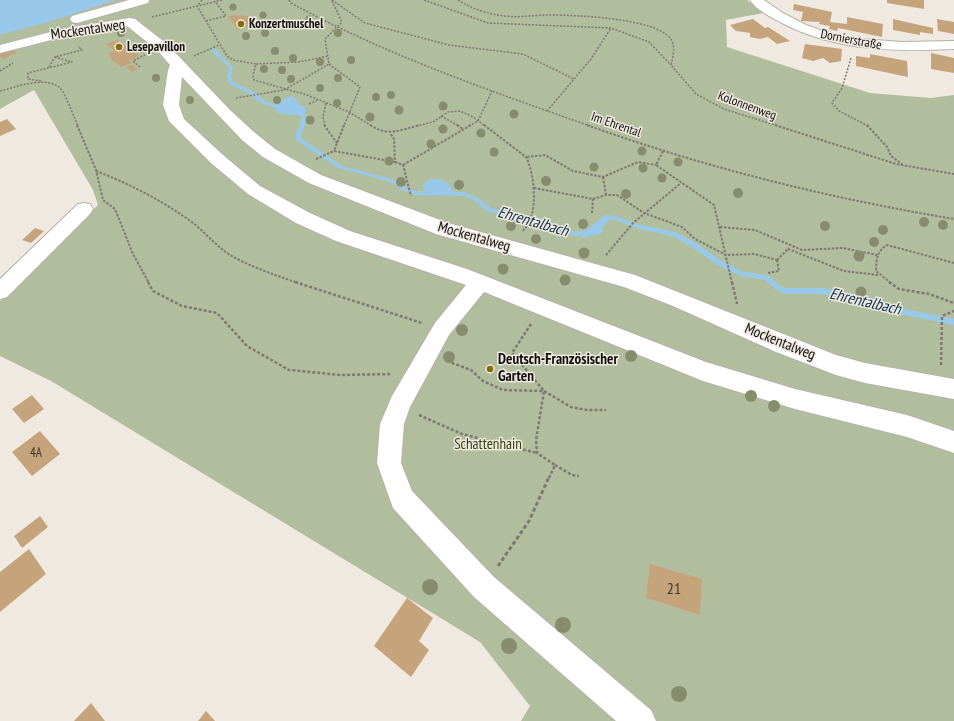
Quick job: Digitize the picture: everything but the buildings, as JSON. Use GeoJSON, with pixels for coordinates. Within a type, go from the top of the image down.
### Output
{"type":"FeatureCollection","features":[{"type":"Feature","properties":{"kind":"street"},"geometry":{"type":"LineString","coordinates":[[39,38],[48,29],[55,25],[143,0]]}},
{"type":"Feature","properties":{"kind":"street","name":"Dornierstraße"},"geometry":{"type":"LineString","coordinates":[[756,0],[780,17],[798,27],[838,39],[868,45],[889,47],[954,45]]}},
{"type":"Feature","properties":{"kind":"street","name":"Mockentalweg"},"geometry":{"type":"LineString","coordinates":[[0,49],[66,32],[130,22],[162,47],[224,114],[248,136],[269,152],[314,179],[443,229],[628,280],[657,290],[743,328],[853,370],[947,387]]}},
{"type":"Feature","properties":{"kind":"street"},"geometry":{"type":"LineString","coordinates":[[178,64],[175,70],[171,105],[176,121],[216,160],[254,190],[303,218],[343,236],[480,282],[703,372],[795,399],[907,426],[954,442]]}},
{"type":"Feature","properties":{"kind":"street"},"geometry":{"type":"LineString","coordinates":[[0,291],[84,209]]}},
{"type":"Feature","properties":{"kind":"street"},"geometry":{"type":"LineString","coordinates":[[480,282],[442,329],[412,380],[400,403],[392,424],[389,463],[402,499],[484,587],[640,721]]}},
{"type":"Feature","properties":{"kind":"path"},"geometry":{"type":"LineString","coordinates":[[197,6],[202,0]]}},
{"type":"Feature","properties":{"kind":"path"},"geometry":{"type":"LineString","coordinates":[[130,22],[222,0]]}},
{"type":"Feature","properties":{"kind":"path","name":"Im Ehrental"},"geometry":{"type":"LineString","coordinates":[[289,0],[337,28],[406,59],[547,111],[663,151],[717,167],[838,196],[954,219]]}},
{"type":"Feature","properties":{"kind":"path"},"geometry":{"type":"LineString","coordinates":[[332,0],[342,22],[325,39],[329,64],[360,87],[334,151]]}},
{"type":"Feature","properties":{"kind":"path"},"geometry":{"type":"LineString","coordinates":[[332,0],[365,23],[449,45],[523,54],[574,79]]}},
{"type":"Feature","properties":{"kind":"path","name":"Kolonnenweg"},"geometry":{"type":"LineString","coordinates":[[424,0],[488,23],[597,26],[610,28],[649,42],[696,94],[724,109],[904,166],[954,174]]}},
{"type":"Feature","properties":{"kind":"path"},"geometry":{"type":"LineString","coordinates":[[458,0],[478,9],[504,16],[551,14],[642,23],[660,30],[671,39],[674,52],[671,65]]}},
{"type":"Feature","properties":{"kind":"path"},"geometry":{"type":"LineString","coordinates":[[206,21],[226,16],[215,1]]}},
{"type":"Feature","properties":{"kind":"path"},"geometry":{"type":"LineString","coordinates":[[197,6],[227,56],[233,60],[256,64],[299,62],[328,56]]}},
{"type":"Feature","properties":{"kind":"path"},"geometry":{"type":"LineString","coordinates":[[547,111],[591,59],[610,28]]}},
{"type":"Feature","properties":{"kind":"path"},"geometry":{"type":"LineString","coordinates":[[178,64],[220,45]]}},
{"type":"Feature","properties":{"kind":"path"},"geometry":{"type":"LineString","coordinates":[[48,67],[55,57],[82,50],[78,46]]}},
{"type":"Feature","properties":{"kind":"path"},"geometry":{"type":"LineString","coordinates":[[55,57],[72,62],[28,73],[28,79],[44,81],[59,87],[63,92],[96,170],[103,200],[115,209],[133,254],[153,291],[182,306],[217,313],[247,346],[289,370],[341,374],[391,374],[412,380]]}},
{"type":"Feature","properties":{"kind":"path"},"geometry":{"type":"LineString","coordinates":[[256,64],[253,75],[254,80],[284,90],[307,95],[349,112],[380,131],[390,133],[433,122],[448,112],[460,111],[469,115],[531,162],[534,188],[530,220],[527,225]]}},
{"type":"Feature","properties":{"kind":"path"},"geometry":{"type":"LineString","coordinates":[[251,96],[284,90],[329,64]]}},
{"type":"Feature","properties":{"kind":"path"},"geometry":{"type":"LineString","coordinates":[[850,66],[838,97],[832,103],[839,111],[866,124],[887,147],[891,156],[904,166]]}},
{"type":"Feature","properties":{"kind":"path"},"geometry":{"type":"LineString","coordinates":[[0,91],[44,81]]}},
{"type":"Feature","properties":{"kind":"path"},"geometry":{"type":"LineString","coordinates":[[403,165],[478,121],[492,91]]}},
{"type":"Feature","properties":{"kind":"path"},"geometry":{"type":"LineString","coordinates":[[309,104],[318,100]]}},
{"type":"Feature","properties":{"kind":"path"},"geometry":{"type":"LineString","coordinates":[[326,103],[322,118],[324,127],[337,142]]}},
{"type":"Feature","properties":{"kind":"path"},"geometry":{"type":"LineString","coordinates":[[441,116],[463,130]]}},
{"type":"Feature","properties":{"kind":"path"},"geometry":{"type":"LineString","coordinates":[[390,133],[394,139],[395,162]]}},
{"type":"Feature","properties":{"kind":"path"},"geometry":{"type":"LineString","coordinates":[[317,158],[334,151],[395,162],[403,165]]}},
{"type":"Feature","properties":{"kind":"path"},"geometry":{"type":"LineString","coordinates":[[656,165],[663,151]]}},
{"type":"Feature","properties":{"kind":"path"},"geometry":{"type":"LineString","coordinates":[[526,157],[545,155],[573,171],[603,177],[638,162],[656,165],[714,205],[743,328]]}},
{"type":"Feature","properties":{"kind":"path"},"geometry":{"type":"LineString","coordinates":[[403,165],[411,195]]}},
{"type":"Feature","properties":{"kind":"path"},"geometry":{"type":"LineString","coordinates":[[96,170],[126,182],[162,201],[194,224],[232,256],[289,280],[442,329]]}},
{"type":"Feature","properties":{"kind":"path"},"geometry":{"type":"LineString","coordinates":[[603,177],[606,195]]}},
{"type":"Feature","properties":{"kind":"path"},"geometry":{"type":"LineString","coordinates":[[593,271],[633,223],[681,183]]}},
{"type":"Feature","properties":{"kind":"path"},"geometry":{"type":"LineString","coordinates":[[534,188],[593,199],[606,195],[617,196],[644,213],[682,227],[695,239],[726,255],[754,254],[777,260]]}},
{"type":"Feature","properties":{"kind":"path"},"geometry":{"type":"LineString","coordinates":[[592,213],[593,199]]}},
{"type":"Feature","properties":{"kind":"path"},"geometry":{"type":"LineString","coordinates":[[720,227],[754,230],[792,248],[811,251],[830,248],[855,248],[860,251],[878,255]]}},
{"type":"Feature","properties":{"kind":"path"},"geometry":{"type":"LineString","coordinates":[[954,263],[904,251],[887,245],[882,248],[876,261],[876,271],[879,275],[899,289],[929,294],[954,303]]}},
{"type":"Feature","properties":{"kind":"path"},"geometry":{"type":"LineString","coordinates":[[777,260],[788,249],[792,248]]}},
{"type":"Feature","properties":{"kind":"path"},"geometry":{"type":"LineString","coordinates":[[788,249],[844,272],[879,275]]}},
{"type":"Feature","properties":{"kind":"path"},"geometry":{"type":"LineString","coordinates":[[768,273],[779,271],[777,260]]}},
{"type":"Feature","properties":{"kind":"path"},"geometry":{"type":"LineString","coordinates":[[542,307],[512,353],[544,391],[571,407],[587,410],[606,410]]}},
{"type":"Feature","properties":{"kind":"path"},"geometry":{"type":"LineString","coordinates":[[947,387],[942,316],[954,311]]}},
{"type":"Feature","properties":{"kind":"path"},"geometry":{"type":"LineString","coordinates":[[447,360],[471,370],[484,381],[503,390],[544,391]]}},
{"type":"Feature","properties":{"kind":"path"},"geometry":{"type":"LineString","coordinates":[[537,453],[536,440],[544,391]]}},
{"type":"Feature","properties":{"kind":"path"},"geometry":{"type":"LineString","coordinates":[[437,425],[493,444],[537,453],[572,475],[579,476]]}},
{"type":"Feature","properties":{"kind":"path"},"geometry":{"type":"LineString","coordinates":[[484,587],[529,521],[554,465]]}},
{"type":"Feature","properties":{"kind":"green space","name":"Deutsch-Französischer Garten"},"geometry":{"type":"Polygon","coordinates":[[[0,0],[747,0],[763,13],[726,20],[727,47],[870,93],[931,98],[954,95],[954,721],[521,721],[530,706],[480,642],[51,381],[0,356],[0,301],[98,205],[93,190],[34,90],[0,109],[0,0]]]}},
{"type":"Feature","properties":{"kind":"water"},"geometry":{"type":"Polygon","coordinates":[[[0,0],[116,0],[45,23],[0,35],[0,0]]]}},
{"type":"Feature","properties":{"kind":"water"},"geometry":{"type":"Polygon","coordinates":[[[293,96],[307,111],[297,115],[288,115],[276,112],[276,106],[280,102],[287,97],[293,96]]]}},
{"type":"Feature","properties":{"kind":"water"},"geometry":{"type":"Polygon","coordinates":[[[430,179],[448,183],[454,193],[430,194],[424,190],[423,185],[430,179]]]}},
{"type":"Feature","properties":{"kind":"water"},"geometry":{"type":"Polygon","coordinates":[[[606,215],[617,217],[609,220],[602,228],[603,233],[582,238],[580,232],[586,230],[606,215]]]}},
{"type":"Feature","properties":{"kind":"waterway","name":"Ehrentalbach"},"geometry":{"type":"LineString","coordinates":[[213,50],[231,67],[229,77],[231,83],[252,93],[263,102],[283,109]]}},
{"type":"Feature","properties":{"kind":"waterway","name":"Ehrentalbach"},"geometry":{"type":"LineString","coordinates":[[296,111],[305,116],[298,139],[340,167],[386,179],[398,184],[405,190],[416,193],[464,194],[474,198],[489,210],[519,218],[537,226],[560,229],[575,234],[588,232]]}},
{"type":"Feature","properties":{"kind":"waterway","name":"Ehrentalbach"},"geometry":{"type":"LineString","coordinates":[[607,217],[616,218],[639,227],[673,234],[694,245],[718,262],[740,273],[767,278],[778,288],[785,291],[821,291],[867,299],[900,311],[954,322]]}},
{"type":"Feature","properties":{"kind":"place","name":"Konzertmuschel"},"geometry":{"type":"Point","coordinates":[241,24]}},
{"type":"Feature","properties":{"kind":"place","name":"Lesepavillon"},"geometry":{"type":"Point","coordinates":[119,47]}},
{"type":"Feature","properties":{"kind":"place","name":"Deutsch-Französischer Garten"},"geometry":{"type":"Point","coordinates":[490,369]}},
{"type":"Feature","properties":{"kind":"park label","name":"Schattenhain"},"geometry":{"type":"Point","coordinates":[488,445]}}]}
